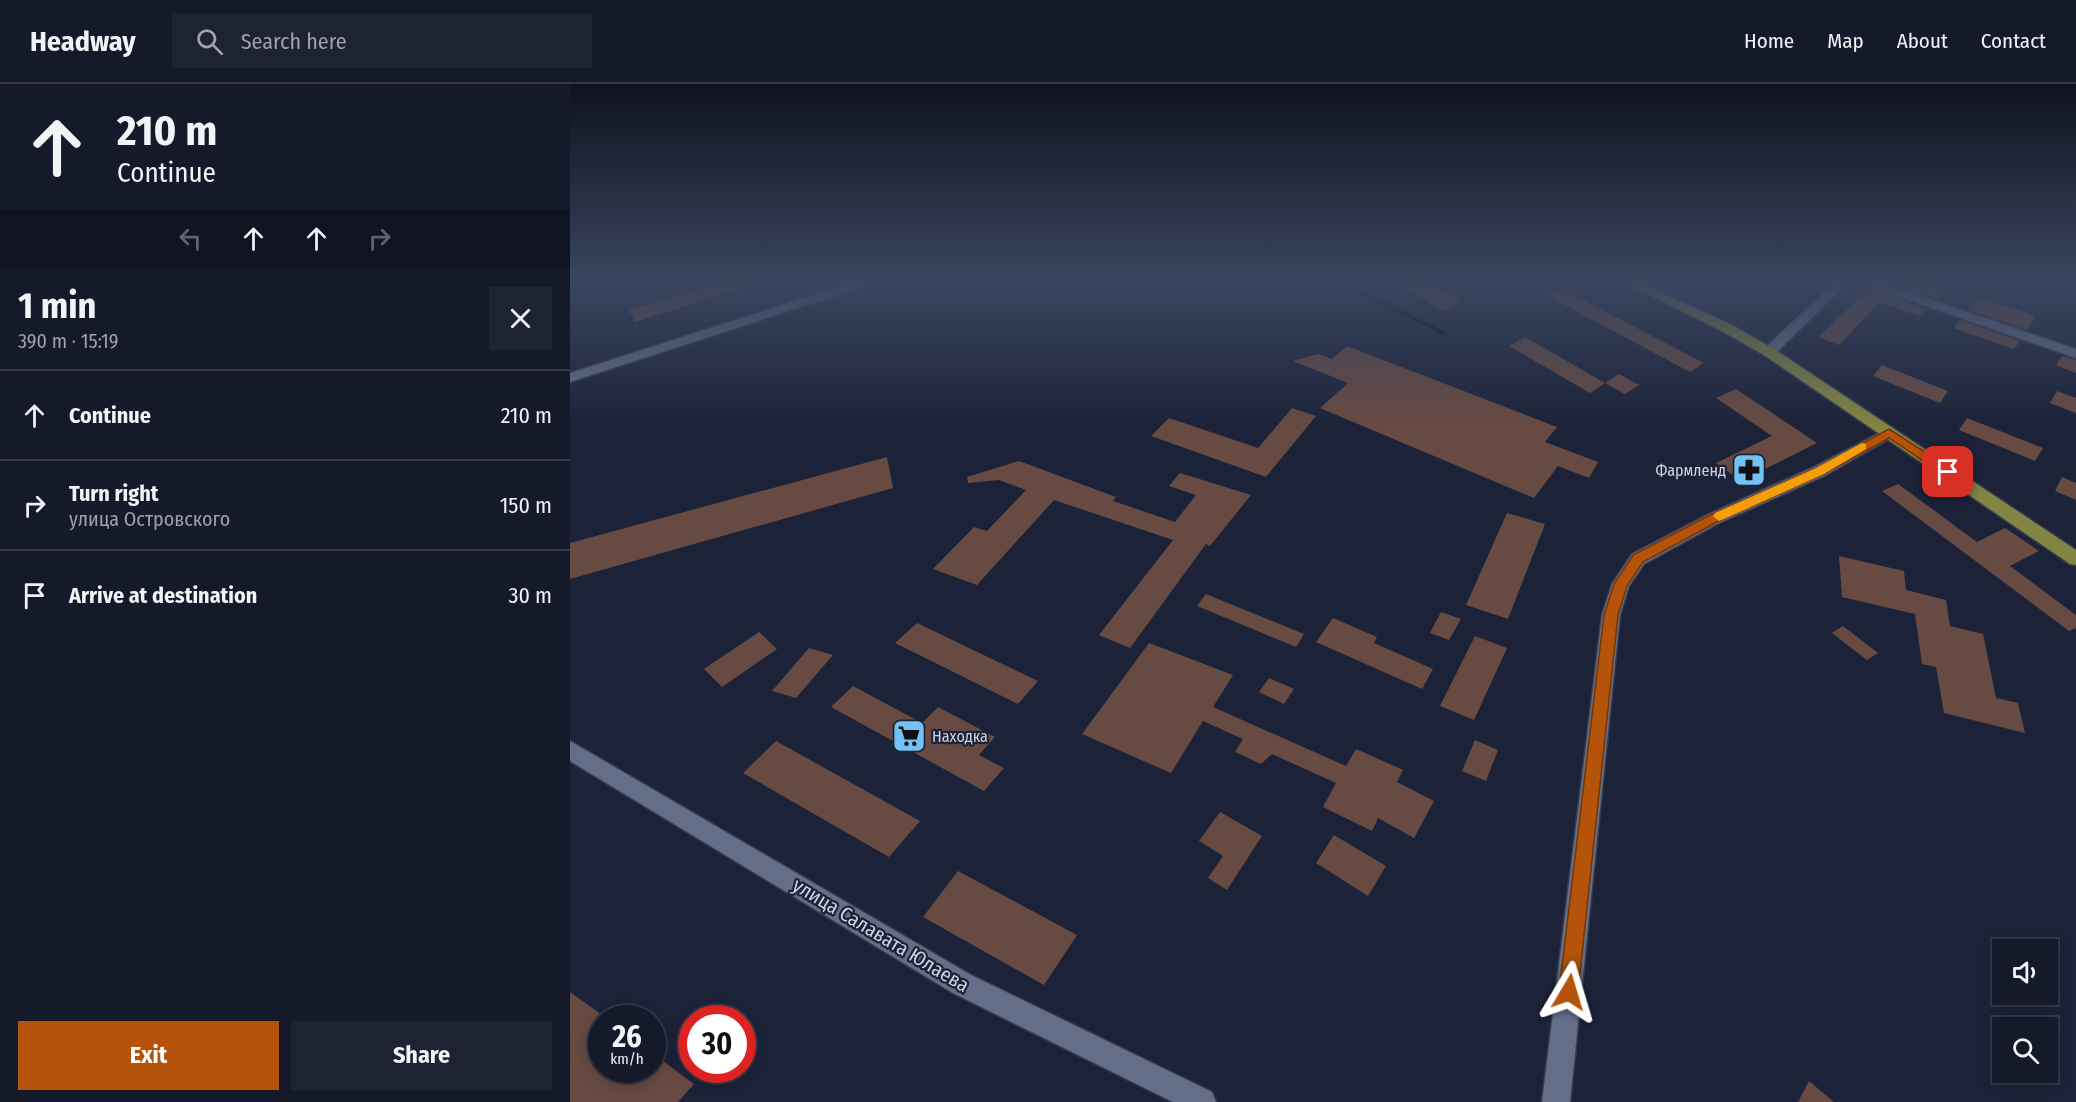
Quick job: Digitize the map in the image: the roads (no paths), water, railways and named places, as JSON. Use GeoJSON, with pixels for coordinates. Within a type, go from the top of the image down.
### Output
{"type":"FeatureCollection","features":[{"type":"Feature","properties":{"kind":"main road"},"geometry":{"type":"LineString","coordinates":[[1733,332],[1769,352],[2076,559]]}},
{"type":"Feature","properties":{"kind":"street"},"geometry":{"type":"LineString","coordinates":[[570,378],[712,332]]}},
{"type":"Feature","properties":{"kind":"street"},"geometry":{"type":"LineString","coordinates":[[1769,352],[1790,332]]}},
{"type":"Feature","properties":{"kind":"street"},"geometry":{"type":"LineString","coordinates":[[2011,332],[2076,354]]}},
{"type":"Feature","properties":{"kind":"street"},"geometry":{"type":"LineString","coordinates":[[1556,1102],[1611,615],[1621,584],[1638,559],[1713,519],[1820,471],[1889,433]]}},
{"type":"Feature","properties":{"kind":"street","name":"улица Салавата Юлаева"},"geometry":{"type":"LineString","coordinates":[[570,750],[962,984],[1202,1102]]}},
{"type":"Feature","properties":{"kind":"place","name":"Фармленд"},"geometry":{"type":"Point","coordinates":[1749,470]}},
{"type":"Feature","properties":{"kind":"place","name":"Находка"},"geometry":{"type":"Point","coordinates":[909,736]}}]}
